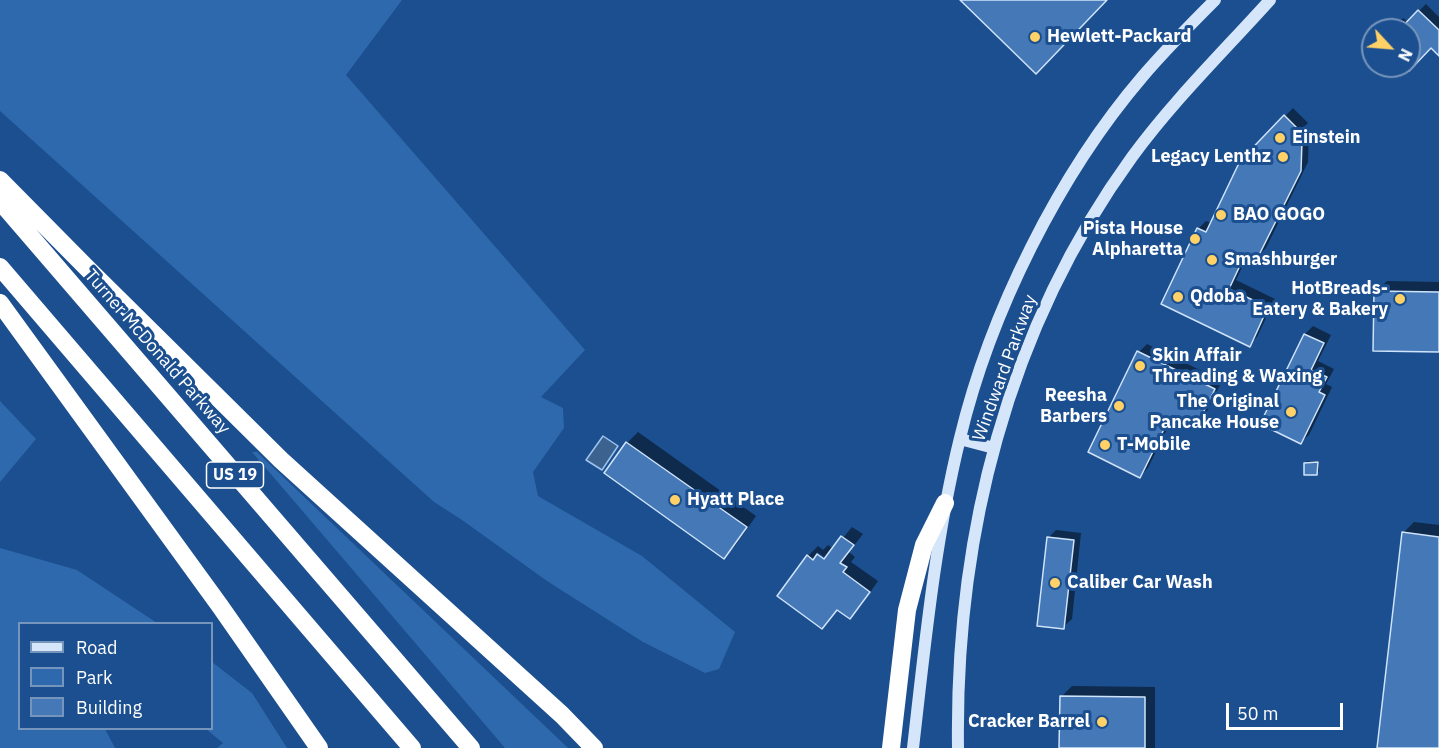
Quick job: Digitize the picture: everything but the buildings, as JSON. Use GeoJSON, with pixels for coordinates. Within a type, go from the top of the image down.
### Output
{"type":"FeatureCollection","features":[{"type":"Feature","properties":{"kind":"highway"},"geometry":{"type":"LineString","coordinates":[[0,180],[281,460],[562,715],[594,748]]}},
{"type":"Feature","properties":{"kind":"highway","name":"Turner McDonald Parkway"},"geometry":{"type":"LineString","coordinates":[[0,201],[471,748]]}},
{"type":"Feature","properties":{"kind":"highway","name":"US 19"},"geometry":{"type":"LineString","coordinates":[[0,267],[412,748]]}},
{"type":"Feature","properties":{"kind":"highway"},"geometry":{"type":"LineString","coordinates":[[0,303],[220,606],[318,748]]}},
{"type":"Feature","properties":{"kind":"highway"},"geometry":{"type":"LineString","coordinates":[[891,748],[907,610],[924,545],[945,502]]}},
{"type":"Feature","properties":{"kind":"main road","name":"Windward Parkway"},"geometry":{"type":"LineString","coordinates":[[913,748],[932,585],[945,502],[976,378],[999,320],[1024,263],[1079,164],[1142,78],[1215,0]]}},
{"type":"Feature","properties":{"kind":"main road","name":"Windward Parkway"},"geometry":{"type":"LineString","coordinates":[[958,748],[958,680],[962,616],[976,519],[994,448],[1038,319],[1071,253],[1104,198],[1162,118],[1270,0]]}},
{"type":"Feature","properties":{"kind":"main road"},"geometry":{"type":"LineString","coordinates":[[960,439],[994,448]]}},
{"type":"Feature","properties":{"kind":"green space"},"geometry":{"type":"Polygon","coordinates":[[[0,0],[402,0],[346,75],[585,350],[541,397],[563,408],[564,428],[533,472],[538,496],[642,556],[735,632],[719,669],[705,673],[643,642],[547,581],[434,502],[0,111],[0,0]]]}},
{"type":"Feature","properties":{"kind":"green space"},"geometry":{"type":"Polygon","coordinates":[[[0,401],[36,439],[0,482],[0,401]]]}},
{"type":"Feature","properties":{"kind":"green space"},"geometry":{"type":"Polygon","coordinates":[[[252,452],[257,452],[568,748],[505,748],[252,452]]]}},
{"type":"Feature","properties":{"kind":"green space"},"geometry":{"type":"Polygon","coordinates":[[[0,548],[77,570],[155,622],[18,622],[18,730],[106,730],[115,748],[0,748],[0,548]]]}},
{"type":"Feature","properties":{"kind":"green space"},"geometry":{"type":"Polygon","coordinates":[[[213,663],[252,693],[287,748],[217,748],[223,743],[207,730],[213,730],[213,663]]]}},
{"type":"Feature","properties":{"kind":"shaded area"},"geometry":{"type":"Polygon","coordinates":[[[603,436],[618,446],[602,470],[586,460],[603,436]]]}},
{"type":"Feature","properties":{"kind":"place","name":"Hewlett-Packard"},"geometry":{"type":"Point","coordinates":[1035,37]}},
{"type":"Feature","properties":{"kind":"place","name":"Einstein"},"geometry":{"type":"Point","coordinates":[1280,138]}},
{"type":"Feature","properties":{"kind":"place","name":"Legacy Lenthz"},"geometry":{"type":"Point","coordinates":[1283,157]}},
{"type":"Feature","properties":{"kind":"place","name":"BAO GOGO"},"geometry":{"type":"Point","coordinates":[1221,215]}},
{"type":"Feature","properties":{"kind":"place","name":"Pista House Alpharetta"},"geometry":{"type":"Point","coordinates":[1195,239]}},
{"type":"Feature","properties":{"kind":"place","name":"Smashburger"},"geometry":{"type":"Point","coordinates":[1212,260]}},
{"type":"Feature","properties":{"kind":"place","name":"Qdoba"},"geometry":{"type":"Point","coordinates":[1178,297]}},
{"type":"Feature","properties":{"kind":"place","name":"HotBreads- Eatery & Bakery"},"geometry":{"type":"Point","coordinates":[1400,299]}},
{"type":"Feature","properties":{"kind":"place","name":"Skin Affair Threading & Waxing"},"geometry":{"type":"Point","coordinates":[1140,366]}},
{"type":"Feature","properties":{"kind":"place","name":"Reesha Barbers"},"geometry":{"type":"Point","coordinates":[1119,406]}},
{"type":"Feature","properties":{"kind":"place","name":"The Original Pancake House"},"geometry":{"type":"Point","coordinates":[1291,412]}},
{"type":"Feature","properties":{"kind":"place","name":"T-Mobile"},"geometry":{"type":"Point","coordinates":[1105,445]}},
{"type":"Feature","properties":{"kind":"place","name":"Hyatt Place"},"geometry":{"type":"Point","coordinates":[675,500]}},
{"type":"Feature","properties":{"kind":"place","name":"Caliber Car Wash"},"geometry":{"type":"Point","coordinates":[1055,583]}},
{"type":"Feature","properties":{"kind":"place","name":"Cracker Barrel"},"geometry":{"type":"Point","coordinates":[1102,722]}}]}
